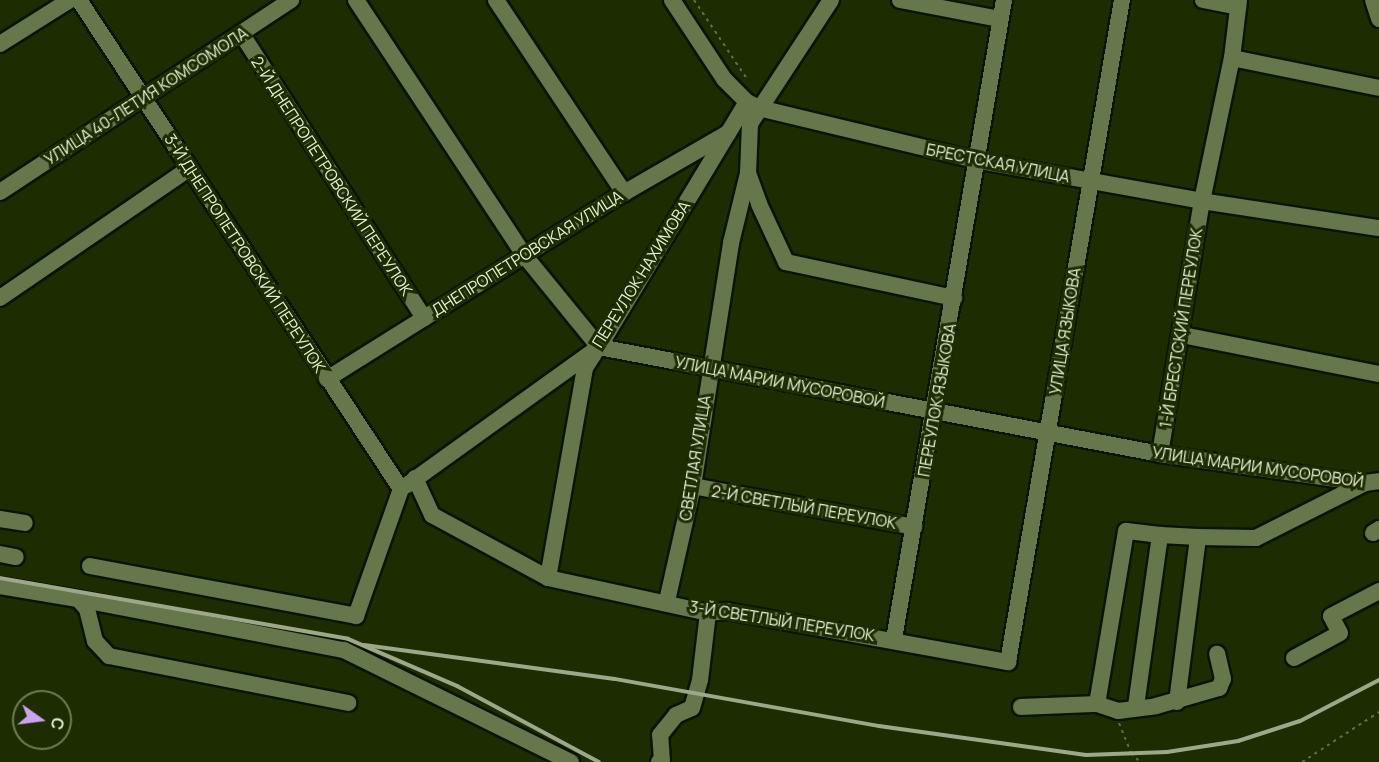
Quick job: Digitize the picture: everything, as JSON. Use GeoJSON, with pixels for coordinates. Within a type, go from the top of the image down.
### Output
{"type":"FeatureCollection","features":[{"type":"Feature","properties":{"kind":"street"},"geometry":{"type":"LineString","coordinates":[[0,44],[70,0]]}},
{"type":"Feature","properties":{"kind":"street","name":"3-Й ДНЕПРОПЕТРОВСКИЙ ПЕРЕУЛОК"},"geometry":{"type":"LineString","coordinates":[[80,0],[401,489]]}},
{"type":"Feature","properties":{"kind":"street","name":"УЛИЦА 40-ЛЕТИЯ КОМСОМОЛА"},"geometry":{"type":"LineString","coordinates":[[0,192],[291,0]]}},
{"type":"Feature","properties":{"kind":"street"},"geometry":{"type":"LineString","coordinates":[[356,0],[524,255],[599,347],[585,368],[548,578]]}},
{"type":"Feature","properties":{"kind":"street"},"geometry":{"type":"LineString","coordinates":[[496,0],[624,193]]}},
{"type":"Feature","properties":{"kind":"street"},"geometry":{"type":"LineString","coordinates":[[672,0],[724,79],[753,105]]}},
{"type":"Feature","properties":{"kind":"street"},"geometry":{"type":"LineString","coordinates":[[831,0],[753,105],[748,172],[786,262],[954,298]]}},
{"type":"Feature","properties":{"kind":"street"},"geometry":{"type":"LineString","coordinates":[[900,0],[1000,19]]}},
{"type":"Feature","properties":{"kind":"street","name":"ПЕРЕУЛОК ЯЗЫКОВА"},"geometry":{"type":"LineString","coordinates":[[894,639],[936,413],[975,160],[1004,0]]}},
{"type":"Feature","properties":{"kind":"street","name":"УЛИЦА ЯЗЫКОВА"},"geometry":{"type":"LineString","coordinates":[[1008,662],[1122,0]]}},
{"type":"Feature","properties":{"kind":"street"},"geometry":{"type":"LineString","coordinates":[[1203,0],[1238,4]]}},
{"type":"Feature","properties":{"kind":"street"},"geometry":{"type":"LineString","coordinates":[[1373,0],[1379,20]]}},
{"type":"Feature","properties":{"kind":"street","name":"1-Й БРЕСТСКИЙ ПЕРЕУЛОК"},"geometry":{"type":"LineString","coordinates":[[1160,454],[1182,335],[1202,201],[1232,58],[1238,4]]}},
{"type":"Feature","properties":{"kind":"street","name":"2-Й ДНЕПРОПЕТРОВСКИЙ ПЕРЕУЛОК"},"geometry":{"type":"LineString","coordinates":[[241,33],[424,318]]}},
{"type":"Feature","properties":{"kind":"street"},"geometry":{"type":"LineString","coordinates":[[1232,58],[1379,88]]}},
{"type":"Feature","properties":{"kind":"street","name":"ПЕРЕУЛОК НАХИМОВА"},"geometry":{"type":"LineString","coordinates":[[416,478],[599,347],[729,132],[753,105]]}},
{"type":"Feature","properties":{"kind":"street","name":"БРЕСТСКАЯ УЛИЦА"},"geometry":{"type":"LineString","coordinates":[[753,105],[975,160],[1202,201],[1379,228]]}},
{"type":"Feature","properties":{"kind":"street","name":"ДНЕПРОПЕТРОВСКАЯ УЛИЦА"},"geometry":{"type":"LineString","coordinates":[[327,379],[624,193],[729,132]]}},
{"type":"Feature","properties":{"kind":"street"},"geometry":{"type":"LineString","coordinates":[[0,298],[190,168]]}},
{"type":"Feature","properties":{"kind":"street","name":"СВЕТЛАЯ УЛИЦА"},"geometry":{"type":"LineString","coordinates":[[667,602],[693,486],[731,243],[748,172]]}},
{"type":"Feature","properties":{"kind":"street"},"geometry":{"type":"LineString","coordinates":[[1182,335],[1379,374]]}},
{"type":"Feature","properties":{"kind":"street","name":"УЛИЦА МАРИИ МУСОРОВОЙ"},"geometry":{"type":"LineString","coordinates":[[599,347],[1160,454],[1372,482]]}},
{"type":"Feature","properties":{"kind":"street"},"geometry":{"type":"LineString","coordinates":[[90,566],[356,616],[401,489],[416,478]]}},
{"type":"Feature","properties":{"kind":"street","name":"3-Й СВЕТЛЫЙ ПЕРЕУЛОК"},"geometry":{"type":"LineString","coordinates":[[416,478],[432,515],[548,578],[667,602],[708,613],[727,611],[894,639],[947,654],[1008,662]]}},
{"type":"Feature","properties":{"kind":"street"},"geometry":{"type":"LineString","coordinates":[[1097,704],[1126,531],[1160,535],[1256,538],[1372,482]]}},
{"type":"Feature","properties":{"kind":"street","name":"2-Й СВЕТЛЫЙ ПЕРЕУЛОК"},"geometry":{"type":"LineString","coordinates":[[693,486],[914,527]]}},
{"type":"Feature","properties":{"kind":"street"},"geometry":{"type":"LineString","coordinates":[[0,519],[25,523]]}},
{"type":"Feature","properties":{"kind":"street"},"geometry":{"type":"LineString","coordinates":[[1136,706],[1160,535]]}},
{"type":"Feature","properties":{"kind":"street"},"geometry":{"type":"LineString","coordinates":[[1177,702],[1198,537]]}},
{"type":"Feature","properties":{"kind":"street"},"geometry":{"type":"LineString","coordinates":[[0,586],[344,650],[571,762]]}},
{"type":"Feature","properties":{"kind":"street"},"geometry":{"type":"LineString","coordinates":[[1294,658],[1340,633],[1331,616],[1379,591]]}},
{"type":"Feature","properties":{"kind":"street"},"geometry":{"type":"LineString","coordinates":[[78,599],[87,609],[95,641],[109,656],[348,703]]}},
{"type":"Feature","properties":{"kind":"street"},"geometry":{"type":"LineString","coordinates":[[659,762],[662,760],[660,735],[676,715],[692,708],[700,680],[708,613]]}},
{"type":"Feature","properties":{"kind":"street"},"geometry":{"type":"LineString","coordinates":[[1021,707],[1097,704],[1118,711],[1136,706],[1177,702],[1220,688],[1223,679],[1217,654]]}},
{"type":"Feature","properties":{"kind":"path"},"geometry":{"type":"LineString","coordinates":[[694,0],[747,79]]}},
{"type":"Feature","properties":{"kind":"path"},"geometry":{"type":"LineString","coordinates":[[1118,711],[1120,731],[1140,762]]}},
{"type":"Feature","properties":{"kind":"path"},"geometry":{"type":"LineString","coordinates":[[1302,762],[1379,712]]}},
{"type":"Feature","properties":{"kind":"railway"},"geometry":{"type":"LineString","coordinates":[[0,578],[348,639],[457,686],[599,762]]}},
{"type":"Feature","properties":{"kind":"railway"},"geometry":{"type":"LineString","coordinates":[[364,645],[615,679],[879,726],[1086,755],[1167,752],[1238,741],[1300,721],[1379,680]]}}]}
